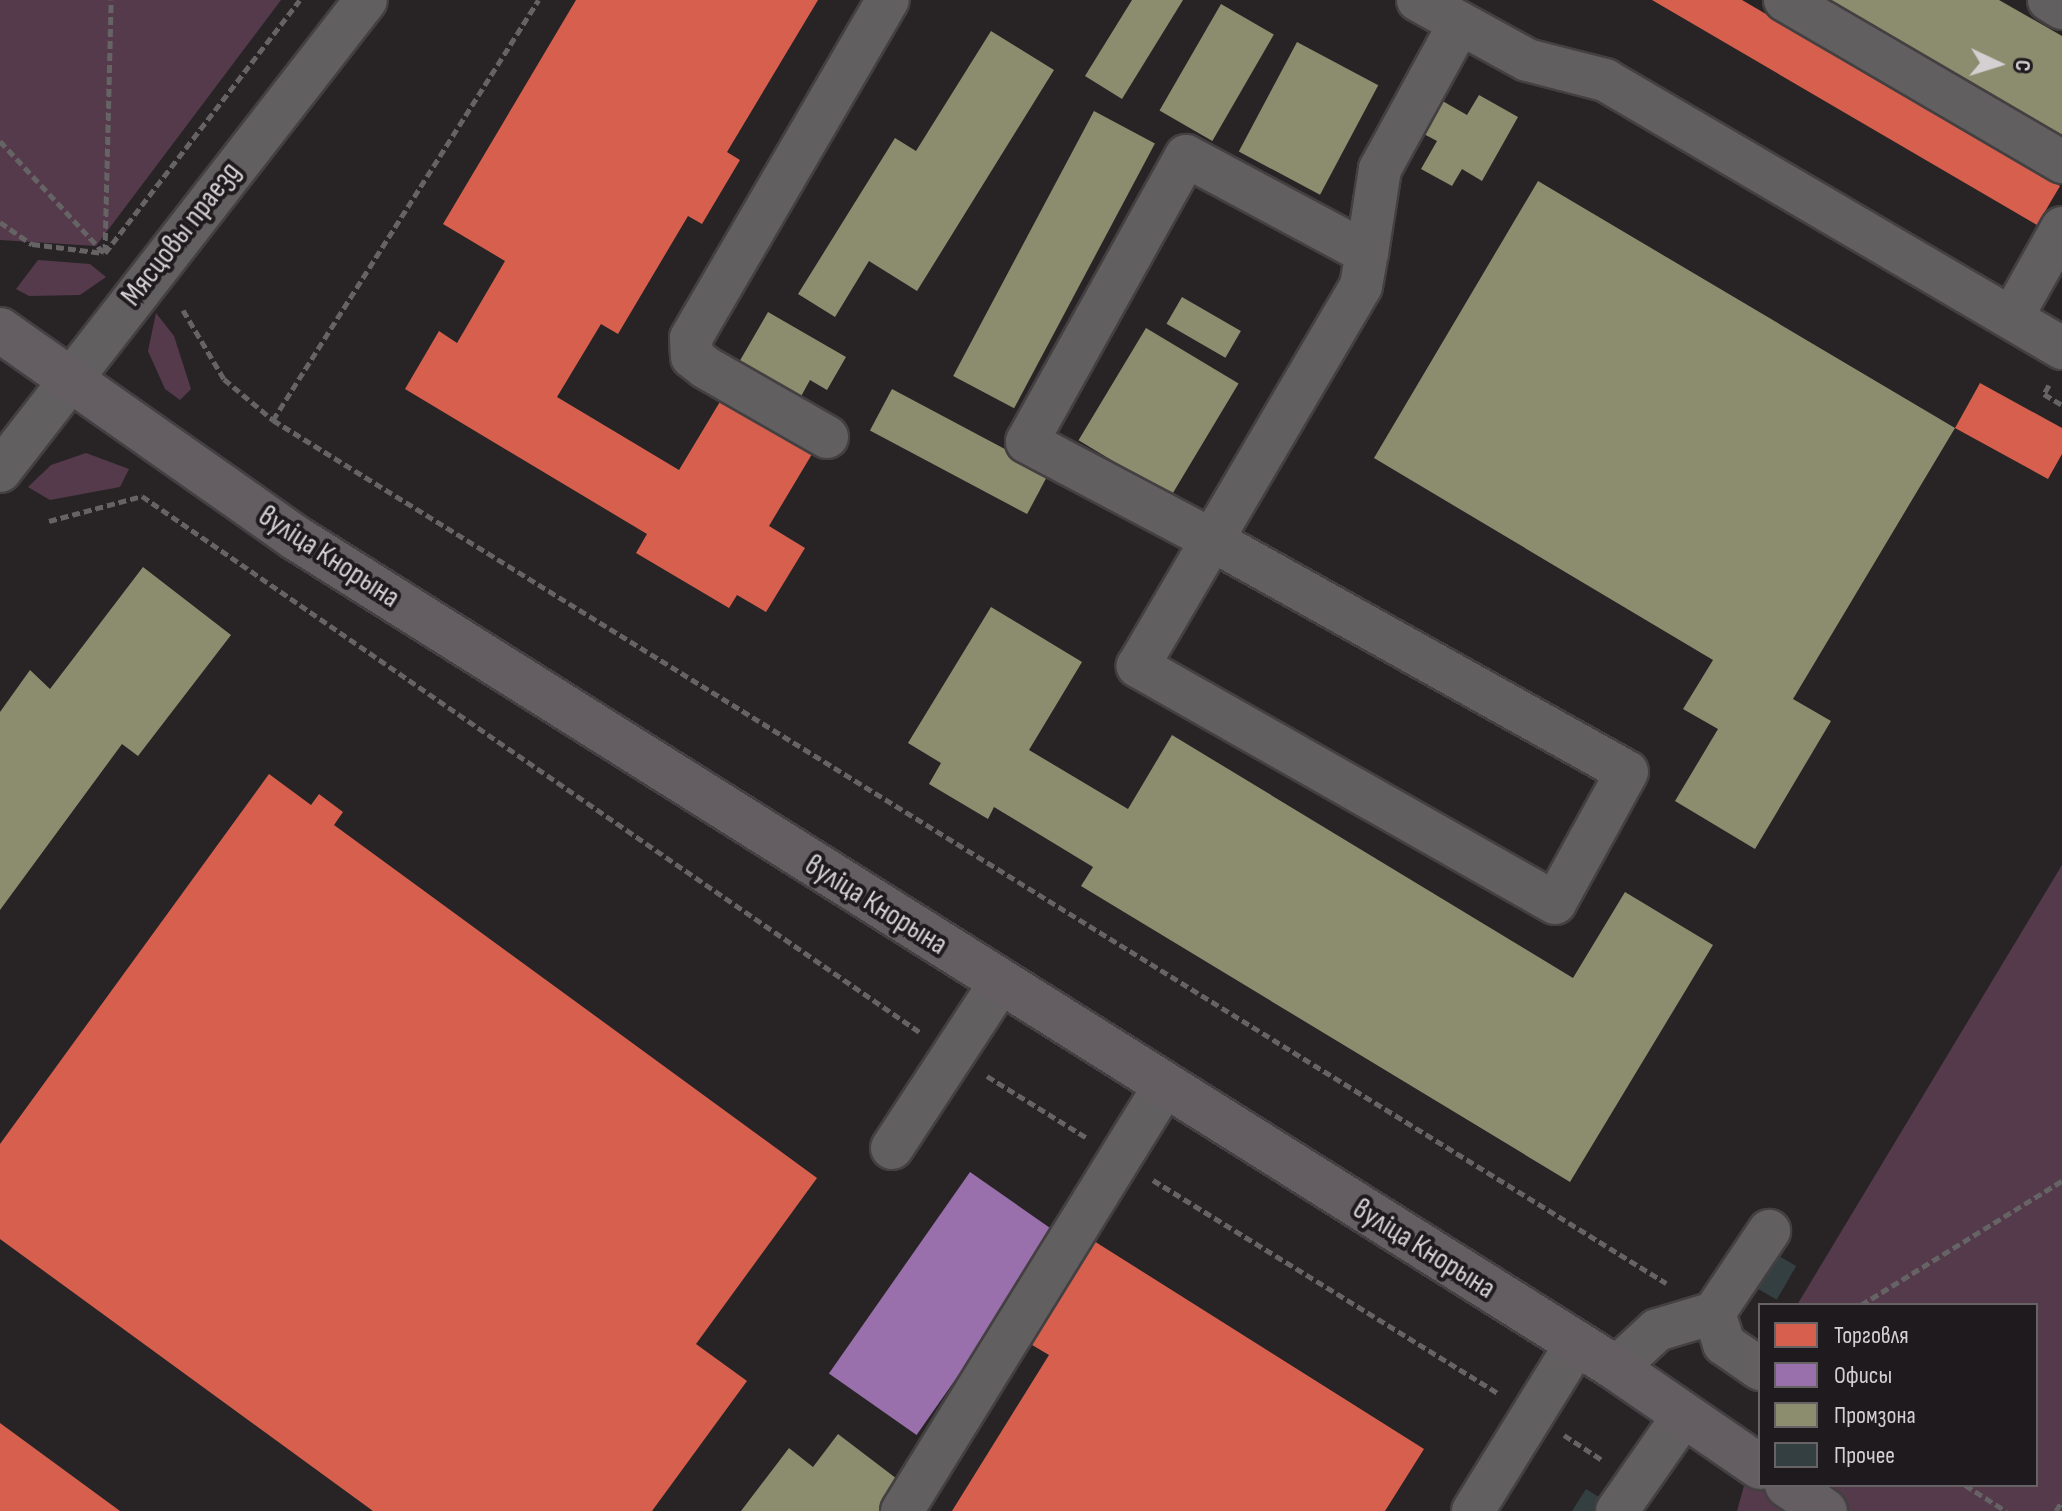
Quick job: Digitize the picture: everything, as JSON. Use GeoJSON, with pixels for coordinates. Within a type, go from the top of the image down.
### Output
{"type":"FeatureCollection","features":[{"type":"Feature","properties":{"kind":"main road","name":"вуліца Кнорына"},"geometry":{"type":"LineString","coordinates":[[0,330],[296,538],[1164,1087],[1616,1368],[1758,1466]]}},
{"type":"Feature","properties":{"kind":"main road"},"geometry":{"type":"LineString","coordinates":[[1790,1487],[1824,1511]]}},
{"type":"Feature","properties":{"kind":"street","name":"Мясцовы праезд"},"geometry":{"type":"LineString","coordinates":[[0,471],[366,0]]}},
{"type":"Feature","properties":{"kind":"street"},"geometry":{"type":"LineString","coordinates":[[827,437],[705,367],[692,357],[691,338],[888,0]]}},
{"type":"Feature","properties":{"kind":"street"},"geometry":{"type":"LineString","coordinates":[[1418,0],[1527,60],[1605,80],[2062,348]]}},
{"type":"Feature","properties":{"kind":"street"},"geometry":{"type":"LineString","coordinates":[[1785,0],[2062,162]]}},
{"type":"Feature","properties":{"kind":"street"},"geometry":{"type":"LineString","coordinates":[[2049,0],[2062,8]]}},
{"type":"Feature","properties":{"kind":"street"},"geometry":{"type":"LineString","coordinates":[[1367,253],[1186,156],[1027,442],[1212,540],[1627,772],[1555,903],[1138,666],[1212,540],[1361,286],[1367,253],[1380,169],[1460,23]]}},
{"type":"Feature","properties":{"kind":"street"},"geometry":{"type":"LineString","coordinates":[[2012,317],[2062,228]]}},
{"type":"Feature","properties":{"kind":"street"},"geometry":{"type":"LineString","coordinates":[[892,1148],[957,1057],[1000,983]]}},
{"type":"Feature","properties":{"kind":"street"},"geometry":{"type":"LineString","coordinates":[[902,1511],[1164,1087]]}},
{"type":"Feature","properties":{"kind":"street"},"geometry":{"type":"LineString","coordinates":[[1616,1368],[1657,1330],[1714,1313],[1769,1231]]}},
{"type":"Feature","properties":{"kind":"street"},"geometry":{"type":"LineString","coordinates":[[1714,1313],[1724,1344],[1758,1368]]}},
{"type":"Feature","properties":{"kind":"street"},"geometry":{"type":"LineString","coordinates":[[1473,1511],[1576,1344]]}},
{"type":"Feature","properties":{"kind":"street"},"geometry":{"type":"LineString","coordinates":[[1627,1497],[1684,1415]]}},
{"type":"Feature","properties":{"kind":"street"},"geometry":{"type":"LineString","coordinates":[[1824,1511],[1830,1487]]}},
{"type":"Feature","properties":{"kind":"path"},"geometry":{"type":"LineString","coordinates":[[105,253],[111,0]]}},
{"type":"Feature","properties":{"kind":"path"},"geometry":{"type":"LineString","coordinates":[[105,253],[300,0]]}},
{"type":"Feature","properties":{"kind":"path"},"geometry":{"type":"LineString","coordinates":[[273,420],[539,0]]}},
{"type":"Feature","properties":{"kind":"path"},"geometry":{"type":"LineString","coordinates":[[0,141],[105,253]]}},
{"type":"Feature","properties":{"kind":"path"},"geometry":{"type":"LineString","coordinates":[[0,222],[32,244],[105,253]]}},
{"type":"Feature","properties":{"kind":"path"},"geometry":{"type":"LineString","coordinates":[[183,310],[224,379],[273,420],[1714,1313]]}},
{"type":"Feature","properties":{"kind":"path"},"geometry":{"type":"LineString","coordinates":[[49,521],[142,496],[957,1057],[1532,1414],[1627,1497]]}},
{"type":"Feature","properties":{"kind":"path"},"geometry":{"type":"LineString","coordinates":[[1864,1303],[2062,1181]]}},
{"type":"Feature","properties":{"kind":"path"},"geometry":{"type":"LineString","coordinates":[[1968,1487],[2006,1511]]}},
{"type":"Feature","properties":{"kind":"path"},"geometry":{"type":"LineString","coordinates":[[2056,1511],[2062,1501]]}},
{"type":"Feature","properties":{"kind":"shaded area"},"geometry":{"type":"Polygon","coordinates":[[[0,0],[281,0],[96,246],[0,240],[0,0]]]}},
{"type":"Feature","properties":{"kind":"shaded area"},"geometry":{"type":"Polygon","coordinates":[[[38,260],[90,264],[106,277],[80,295],[29,296],[16,289],[38,260]]]}},
{"type":"Feature","properties":{"kind":"shaded area"},"geometry":{"type":"Polygon","coordinates":[[[156,313],[174,336],[191,389],[180,400],[165,389],[148,351],[156,313]]]}},
{"type":"Feature","properties":{"kind":"shaded area"},"geometry":{"type":"Polygon","coordinates":[[[86,453],[129,469],[120,487],[50,500],[28,487],[51,465],[86,453]]]}},
{"type":"Feature","properties":{"kind":"shaded area"},"geometry":{"type":"Polygon","coordinates":[[[2062,865],[2062,1511],[1737,1511],[1758,1435],[1758,1487],[2038,1487],[2038,1303],[1798,1303],[2062,865]]]}},
{"type":"Feature","properties":{"kind":"building: Торговля"},"geometry":{"type":"Polygon","coordinates":[[[576,0],[818,0],[727,152],[740,160],[702,224],[688,216],[618,334],[601,324],[557,397],[679,470],[730,385],[821,439],[769,526],[805,548],[766,612],[737,595],[729,608],[636,553],[647,534],[405,389],[439,331],[457,343],[505,261],[443,224],[576,0]]]}},
{"type":"Feature","properties":{"kind":"building: Торговля"},"geometry":{"type":"Polygon","coordinates":[[[1652,0],[1742,0],[2060,186],[2037,225],[1652,0]]]}},
{"type":"Feature","properties":{"kind":"building: Торговля"},"geometry":{"type":"Polygon","coordinates":[[[1980,383],[2062,428],[2062,454],[2048,479],[1955,428],[1980,383]]]}},
{"type":"Feature","properties":{"kind":"building: Торговля"},"geometry":{"type":"Polygon","coordinates":[[[269,774],[311,805],[319,794],[343,812],[334,825],[817,1178],[696,1344],[747,1381],[652,1511],[373,1511],[0,1239],[0,1144],[269,774]]]}},
{"type":"Feature","properties":{"kind":"building: Торговля"},"geometry":{"type":"Polygon","coordinates":[[[1086,1236],[1424,1449],[1385,1511],[952,1511],[1049,1355],[1022,1339],[1086,1236]]]}},
{"type":"Feature","properties":{"kind":"building: Торговля"},"geometry":{"type":"Polygon","coordinates":[[[0,1423],[120,1511],[0,1511],[0,1423]]]}},
{"type":"Feature","properties":{"kind":"building: Офисы"},"geometry":{"type":"Polygon","coordinates":[[[970,1172],[1058,1233],[917,1435],[829,1374],[970,1172]]]}},
{"type":"Feature","properties":{"kind":"building: Промзона"},"geometry":{"type":"Polygon","coordinates":[[[1132,0],[1183,0],[1122,99],[1085,76],[1132,0]]]}},
{"type":"Feature","properties":{"kind":"building: Промзона"},"geometry":{"type":"Polygon","coordinates":[[[1827,0],[1999,0],[2062,36],[2062,138],[1827,0]]]}},
{"type":"Feature","properties":{"kind":"building: Промзона"},"geometry":{"type":"Polygon","coordinates":[[[1221,4],[1274,34],[1212,141],[1160,111],[1221,4]]]}},
{"type":"Feature","properties":{"kind":"building: Промзона"},"geometry":{"type":"Polygon","coordinates":[[[991,31],[1054,70],[917,291],[869,261],[835,317],[798,294],[895,138],[916,151],[991,31]]]}},
{"type":"Feature","properties":{"kind":"building: Промзона"},"geometry":{"type":"Polygon","coordinates":[[[1297,42],[1378,85],[1320,195],[1239,151],[1297,42]]]}},
{"type":"Feature","properties":{"kind":"building: Промзона"},"geometry":{"type":"Polygon","coordinates":[[[1479,95],[1518,117],[1482,181],[1462,169],[1452,186],[1421,169],[1437,141],[1420,132],[1439,99],[1467,115],[1479,95]]]}},
{"type":"Feature","properties":{"kind":"building: Промзона"},"geometry":{"type":"Polygon","coordinates":[[[1094,111],[1155,143],[1014,408],[953,376],[1094,111]]]}},
{"type":"Feature","properties":{"kind":"building: Промзона"},"geometry":{"type":"Polygon","coordinates":[[[1538,181],[1955,428],[1793,699],[1831,721],[1755,849],[1675,801],[1718,729],[1683,709],[1713,660],[1374,458],[1538,181]]]}},
{"type":"Feature","properties":{"kind":"building: Промзона"},"geometry":{"type":"Polygon","coordinates":[[[1182,297],[1241,331],[1225,358],[1166,324],[1182,297]]]}},
{"type":"Feature","properties":{"kind":"building: Промзона"},"geometry":{"type":"Polygon","coordinates":[[[768,312],[846,357],[827,390],[810,380],[793,411],[731,376],[768,312]]]}},
{"type":"Feature","properties":{"kind":"building: Промзона"},"geometry":{"type":"Polygon","coordinates":[[[1146,328],[1239,384],[1171,496],[1079,440],[1146,328]]]}},
{"type":"Feature","properties":{"kind":"building: Промзона"},"geometry":{"type":"Polygon","coordinates":[[[892,389],[1049,473],[1027,514],[870,430],[892,389]]]}},
{"type":"Feature","properties":{"kind":"building: Промзона"},"geometry":{"type":"Polygon","coordinates":[[[143,567],[231,635],[138,756],[122,744],[0,910],[0,712],[30,670],[50,689],[143,567]]]}},
{"type":"Feature","properties":{"kind":"building: Промзона"},"geometry":{"type":"Polygon","coordinates":[[[991,607],[1082,662],[1029,750],[1128,809],[1172,735],[1573,978],[1625,892],[1713,945],[1570,1182],[1081,886],[1093,867],[994,807],[988,819],[929,784],[941,763],[908,743],[991,607]]]}},
{"type":"Feature","properties":{"kind":"building: Промзона"},"geometry":{"type":"Polygon","coordinates":[[[838,1434],[901,1482],[879,1511],[741,1511],[789,1448],[813,1467],[838,1434]]]}},
{"type":"Feature","properties":{"kind":"building: Прочее"},"geometry":{"type":"Polygon","coordinates":[[[1772,1252],[1796,1266],[1777,1300],[1752,1286],[1772,1252]]]}},
{"type":"Feature","properties":{"kind":"building: Прочее"},"geometry":{"type":"Polygon","coordinates":[[[1586,1489],[1607,1502],[1602,1511],[1572,1511],[1586,1489]]]}}]}
